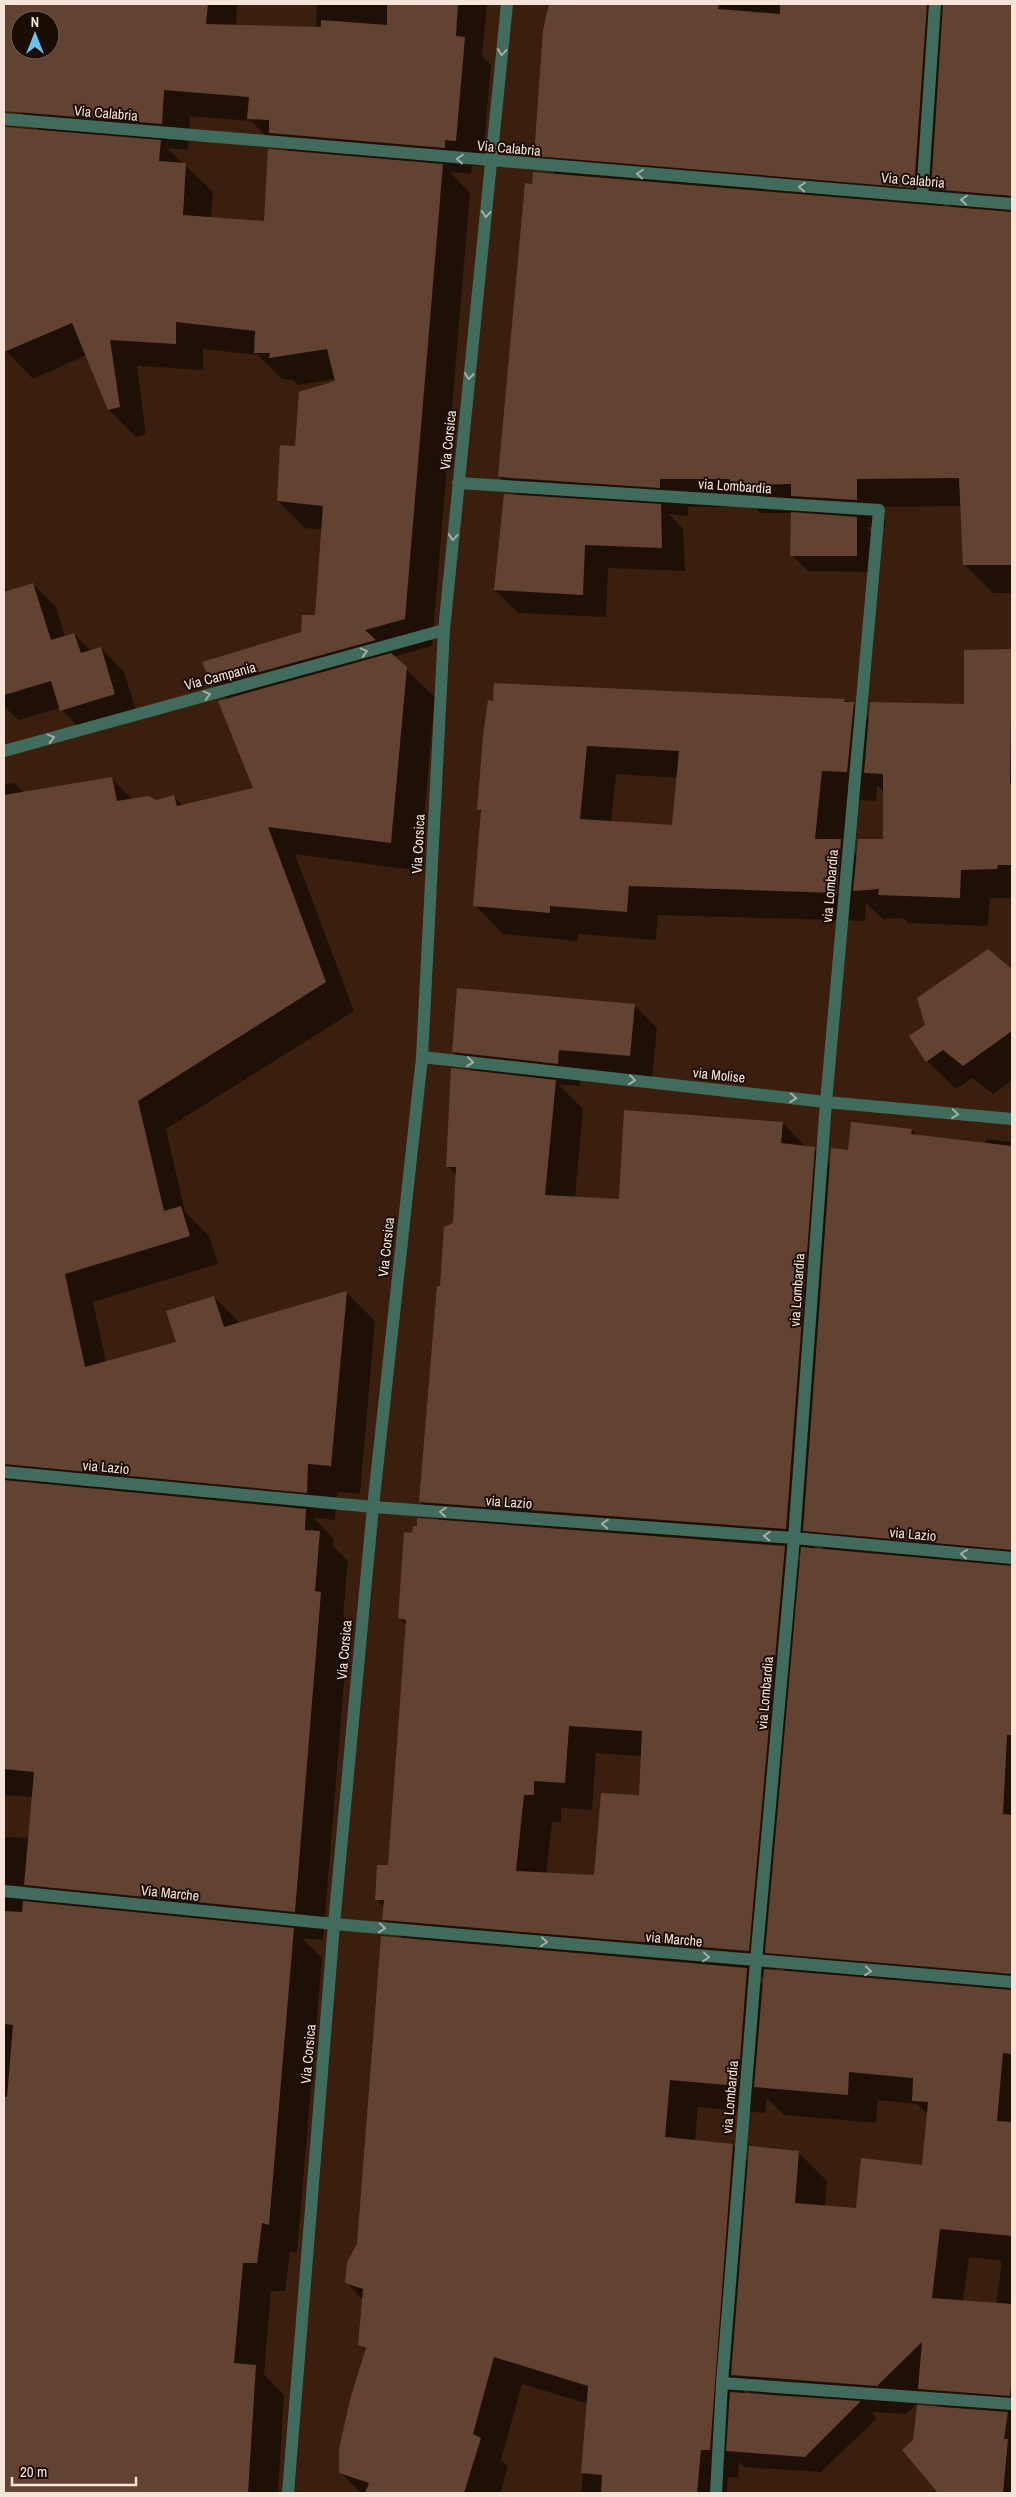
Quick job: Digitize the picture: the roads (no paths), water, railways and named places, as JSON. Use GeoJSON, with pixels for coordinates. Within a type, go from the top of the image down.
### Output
{"type":"FeatureCollection","features":[{"type":"Feature","properties":{"kind":"street","name":"Via Corsica"},"geometry":{"type":"LineString","coordinates":[[288,2493],[334,1924],[373,1507],[422,1057],[444,630],[507,4]]}},
{"type":"Feature","properties":{"kind":"street"},"geometry":{"type":"LineString","coordinates":[[922,196],[935,4]]}},
{"type":"Feature","properties":{"kind":"street","name":"Via Calabria"},"geometry":{"type":"LineString","coordinates":[[4,119],[492,162],[1012,204]]}},
{"type":"Feature","properties":{"kind":"street","name":"via Lombardia"},"geometry":{"type":"LineString","coordinates":[[458,483],[879,510],[826,1102],[794,1538],[756,1961],[722,2383],[716,2493]]}},
{"type":"Feature","properties":{"kind":"street","name":"Via Campania"},"geometry":{"type":"LineString","coordinates":[[4,751],[444,630]]}},
{"type":"Feature","properties":{"kind":"street","name":"via Molise"},"geometry":{"type":"LineString","coordinates":[[422,1057],[826,1102],[1012,1119]]}},
{"type":"Feature","properties":{"kind":"street","name":"via Lazio"},"geometry":{"type":"LineString","coordinates":[[4,1472],[373,1507],[794,1538],[1012,1558]]}},
{"type":"Feature","properties":{"kind":"street","name":"Via Marche"},"geometry":{"type":"LineString","coordinates":[[4,1891],[334,1924]]}},
{"type":"Feature","properties":{"kind":"street","name":"via Marche"},"geometry":{"type":"LineString","coordinates":[[334,1924],[1012,1982]]}},
{"type":"Feature","properties":{"kind":"street"},"geometry":{"type":"LineString","coordinates":[[722,2383],[1012,2404]]}}]}
